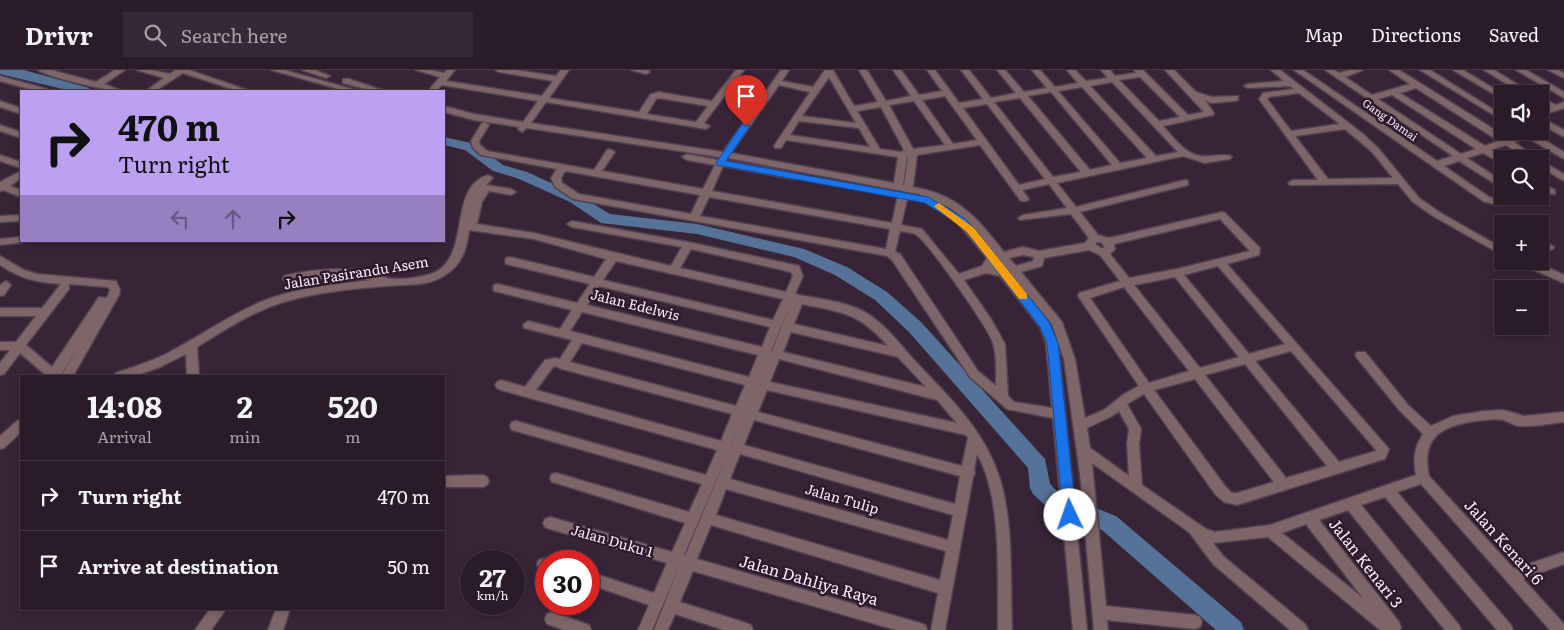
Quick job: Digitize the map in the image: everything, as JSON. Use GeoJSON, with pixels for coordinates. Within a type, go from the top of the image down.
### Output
{"type":"FeatureCollection","features":[{"type":"Feature","properties":{"kind":"street"},"geometry":{"type":"LineString","coordinates":[[42,70],[56,72],[96,86],[114,90]]}},
{"type":"Feature","properties":{"kind":"street"},"geometry":{"type":"LineString","coordinates":[[96,86],[121,70]]}},
{"type":"Feature","properties":{"kind":"street"},"geometry":{"type":"LineString","coordinates":[[141,70],[171,77]]}},
{"type":"Feature","properties":{"kind":"street"},"geometry":{"type":"LineString","coordinates":[[152,90],[182,70],[231,89]]}},
{"type":"Feature","properties":{"kind":"street"},"geometry":{"type":"LineString","coordinates":[[275,70],[351,90]]}},
{"type":"Feature","properties":{"kind":"street"},"geometry":{"type":"LineString","coordinates":[[306,70],[377,90]]}},
{"type":"Feature","properties":{"kind":"street"},"geometry":{"type":"LineString","coordinates":[[420,70],[545,98],[702,125],[714,104],[740,70]]}},
{"type":"Feature","properties":{"kind":"street"},"geometry":{"type":"LineString","coordinates":[[499,70],[559,79]]}},
{"type":"Feature","properties":{"kind":"street"},"geometry":{"type":"LineString","coordinates":[[523,128],[565,70]]}},
{"type":"Feature","properties":{"kind":"street"},"geometry":{"type":"LineString","coordinates":[[636,70],[646,72]]}},
{"type":"Feature","properties":{"kind":"street"},"geometry":{"type":"LineString","coordinates":[[695,217],[705,192],[723,159],[785,70]]}},
{"type":"Feature","properties":{"kind":"street"},"geometry":{"type":"LineString","coordinates":[[778,146],[829,70],[876,150]]}},
{"type":"Feature","properties":{"kind":"street"},"geometry":{"type":"LineString","coordinates":[[863,70],[884,104],[909,153],[897,227],[890,253]]}},
{"type":"Feature","properties":{"kind":"street"},"geometry":{"type":"LineString","coordinates":[[897,70],[918,98],[950,148]]}},
{"type":"Feature","properties":{"kind":"street"},"geometry":{"type":"LineString","coordinates":[[930,70],[1024,199]]}},
{"type":"Feature","properties":{"kind":"street"},"geometry":{"type":"LineString","coordinates":[[965,70],[1075,210],[1095,250],[1222,215],[1256,251],[1177,273],[1128,282],[1083,296],[1146,388],[1220,490],[1229,498],[1237,499],[1381,455],[1383,449],[1220,262]]}},
{"type":"Feature","properties":{"kind":"street"},"geometry":{"type":"LineString","coordinates":[[1001,70],[1088,174]]}},
{"type":"Feature","properties":{"kind":"street"},"geometry":{"type":"LineString","coordinates":[[1036,70],[1119,168]]}},
{"type":"Feature","properties":{"kind":"street"},"geometry":{"type":"LineString","coordinates":[[1071,70],[1154,160]]}},
{"type":"Feature","properties":{"kind":"street"},"geometry":{"type":"LineString","coordinates":[[1106,70],[1184,153],[1191,158],[1206,161],[1227,157]]}},
{"type":"Feature","properties":{"kind":"street"},"geometry":{"type":"LineString","coordinates":[[1158,124],[1210,113],[1194,94],[1169,70]]}},
{"type":"Feature","properties":{"kind":"street"},"geometry":{"type":"LineString","coordinates":[[1275,70],[1348,126],[1375,150],[1416,200],[1431,211],[1494,247]]}},
{"type":"Feature","properties":{"kind":"street","name":"Gang Damai"},"geometry":{"type":"LineString","coordinates":[[1298,70],[1486,199],[1494,201]]}},
{"type":"Feature","properties":{"kind":"street"},"geometry":{"type":"LineString","coordinates":[[1329,70],[1494,179]]}},
{"type":"Feature","properties":{"kind":"street"},"geometry":{"type":"LineString","coordinates":[[1338,76],[1359,70]]}},
{"type":"Feature","properties":{"kind":"street"},"geometry":{"type":"LineString","coordinates":[[1396,72],[1412,70]]}},
{"type":"Feature","properties":{"kind":"street"},"geometry":{"type":"LineString","coordinates":[[1424,70],[1494,113]]}},
{"type":"Feature","properties":{"kind":"street"},"geometry":{"type":"LineString","coordinates":[[1457,70],[1494,92]]}},
{"type":"Feature","properties":{"kind":"street"},"geometry":{"type":"LineString","coordinates":[[1488,70],[1514,85]]}},
{"type":"Feature","properties":{"kind":"street"},"geometry":{"type":"LineString","coordinates":[[1520,70],[1564,95]]}},
{"type":"Feature","properties":{"kind":"street"},"geometry":{"type":"LineString","coordinates":[[1552,70],[1564,76]]}},
{"type":"Feature","properties":{"kind":"street"},"geometry":{"type":"LineString","coordinates":[[958,106],[1115,80],[1140,72],[1187,119]]}},
{"type":"Feature","properties":{"kind":"street"},"geometry":{"type":"LineString","coordinates":[[1396,72],[1520,150]]}},
{"type":"Feature","properties":{"kind":"street"},"geometry":{"type":"LineString","coordinates":[[433,90],[445,76]]}},
{"type":"Feature","properties":{"kind":"street"},"geometry":{"type":"LineString","coordinates":[[0,78],[41,90]]}},
{"type":"Feature","properties":{"kind":"street"},"geometry":{"type":"LineString","coordinates":[[776,82],[814,90]]}},
{"type":"Feature","properties":{"kind":"street"},"geometry":{"type":"LineString","coordinates":[[1248,86],[1291,83]]}},
{"type":"Feature","properties":{"kind":"street"},"geometry":{"type":"LineString","coordinates":[[1371,98],[1417,85]]}},
{"type":"Feature","properties":{"kind":"street"},"geometry":{"type":"LineString","coordinates":[[1331,93],[1354,86]]}},
{"type":"Feature","properties":{"kind":"street"},"geometry":{"type":"LineString","coordinates":[[1301,90],[1263,97],[1269,110],[1326,182]]}},
{"type":"Feature","properties":{"kind":"street"},"geometry":{"type":"LineString","coordinates":[[1393,92],[1494,156]]}},
{"type":"Feature","properties":{"kind":"street"},"geometry":{"type":"LineString","coordinates":[[852,109],[946,93]]}},
{"type":"Feature","properties":{"kind":"street"},"geometry":{"type":"LineString","coordinates":[[1194,94],[1211,100],[1235,98]]}},
{"type":"Feature","properties":{"kind":"street"},"geometry":{"type":"LineString","coordinates":[[642,114],[653,97],[658,95],[714,104]]}},
{"type":"Feature","properties":{"kind":"street"},"geometry":{"type":"LineString","coordinates":[[0,104],[20,111]]}},
{"type":"Feature","properties":{"kind":"street"},"geometry":{"type":"LineString","coordinates":[[1549,105],[1554,108]]}},
{"type":"Feature","properties":{"kind":"street"},"geometry":{"type":"LineString","coordinates":[[1549,110],[1564,106]]}},
{"type":"Feature","properties":{"kind":"street"},"geometry":{"type":"LineString","coordinates":[[445,109],[523,128]]}},
{"type":"Feature","properties":{"kind":"street"},"geometry":{"type":"LineString","coordinates":[[445,115],[485,125],[523,128],[723,159],[903,190],[950,203],[972,218],[1057,322],[1066,341],[1090,497],[1101,630]]}},
{"type":"Feature","properties":{"kind":"street"},"geometry":{"type":"LineString","coordinates":[[797,118],[862,126]]}},
{"type":"Feature","properties":{"kind":"street"},"geometry":{"type":"LineString","coordinates":[[485,125],[475,141],[476,146],[484,152],[563,168],[921,232],[991,326],[998,340],[1002,398]]}},
{"type":"Feature","properties":{"kind":"street"},"geometry":{"type":"LineString","coordinates":[[1549,125],[1564,134]]}},
{"type":"Feature","properties":{"kind":"street"},"geometry":{"type":"LineString","coordinates":[[1288,134],[1348,126]]}},
{"type":"Feature","properties":{"kind":"street"},"geometry":{"type":"LineString","coordinates":[[0,128],[20,135]]}},
{"type":"Feature","properties":{"kind":"street"},"geometry":{"type":"LineString","coordinates":[[784,137],[909,153],[982,142]]}},
{"type":"Feature","properties":{"kind":"street"},"geometry":{"type":"LineString","coordinates":[[1436,165],[1511,140]]}},
{"type":"Feature","properties":{"kind":"street"},"geometry":{"type":"LineString","coordinates":[[1538,140],[1564,156]]}},
{"type":"Feature","properties":{"kind":"street"},"geometry":{"type":"LineString","coordinates":[[596,174],[610,152]]}},
{"type":"Feature","properties":{"kind":"street"},"geometry":{"type":"LineString","coordinates":[[1017,188],[1184,153]]}},
{"type":"Feature","properties":{"kind":"street"},"geometry":{"type":"LineString","coordinates":[[0,158],[20,165]]}},
{"type":"Feature","properties":{"kind":"street"},"geometry":{"type":"LineString","coordinates":[[563,168],[556,178],[558,185],[576,197],[890,253],[896,257],[907,273],[966,365],[1002,398],[1018,408],[1060,414]]}},
{"type":"Feature","properties":{"kind":"street"},"geometry":{"type":"LineString","coordinates":[[1549,169],[1564,178]]}},
{"type":"Feature","properties":{"kind":"street"},"geometry":{"type":"LineString","coordinates":[[1,186],[20,175]]}},
{"type":"Feature","properties":{"kind":"street"},"geometry":{"type":"LineString","coordinates":[[1293,183],[1399,181]]}},
{"type":"Feature","properties":{"kind":"street"},"geometry":{"type":"LineString","coordinates":[[1023,218],[1075,210],[1185,183]]}},
{"type":"Feature","properties":{"kind":"street"},"geometry":{"type":"LineString","coordinates":[[511,192],[485,184],[477,202],[471,227],[534,236],[613,257],[860,314],[941,396],[972,434],[990,469],[1000,500],[1005,630]]}},
{"type":"Feature","properties":{"kind":"street","name":"Jalan Pasirandu Asem"},"geometry":{"type":"LineString","coordinates":[[123,375],[159,363],[219,327],[282,299],[322,290],[435,276],[445,271],[461,253],[465,212],[485,184]]}},
{"type":"Feature","properties":{"kind":"street"},"geometry":{"type":"LineString","coordinates":[[1,186],[20,194]]}},
{"type":"Feature","properties":{"kind":"street"},"geometry":{"type":"LineString","coordinates":[[919,194],[960,220],[1005,273],[1045,325],[1052,343],[1068,490],[1080,630]]}},
{"type":"Feature","properties":{"kind":"street"},"geometry":{"type":"LineString","coordinates":[[0,219],[20,218]]}},
{"type":"Feature","properties":{"kind":"street"},"geometry":{"type":"LineString","coordinates":[[572,224],[688,245],[794,269],[798,276],[794,298],[716,481],[692,519],[645,630]]}},
{"type":"Feature","properties":{"kind":"street"},"geometry":{"type":"LineString","coordinates":[[0,242],[20,240]]}},
{"type":"Feature","properties":{"kind":"street"},"geometry":{"type":"LineString","coordinates":[[986,269],[992,258],[1003,255],[1027,251],[1039,255],[1092,242]]}},
{"type":"Feature","properties":{"kind":"street"},"geometry":{"type":"LineString","coordinates":[[674,270],[688,245]]}},
{"type":"Feature","properties":{"kind":"street"},"geometry":{"type":"LineString","coordinates":[[1106,247],[1128,282],[1196,373],[1284,485]]}},
{"type":"Feature","properties":{"kind":"street"},"geometry":{"type":"LineString","coordinates":[[956,279],[986,269],[1005,273],[1016,270],[1038,263],[1039,255]]}},
{"type":"Feature","properties":{"kind":"street"},"geometry":{"type":"LineString","coordinates":[[562,334],[613,257]]}},
{"type":"Feature","properties":{"kind":"street"},"geometry":{"type":"LineString","coordinates":[[0,260],[20,273],[37,278],[112,284],[115,290],[114,295],[68,375]]}},
{"type":"Feature","properties":{"kind":"street"},"geometry":{"type":"LineString","coordinates":[[510,261],[901,354]]}},
{"type":"Feature","properties":{"kind":"street"},"geometry":{"type":"LineString","coordinates":[[1544,270],[1564,279]]}},
{"type":"Feature","properties":{"kind":"street"},"geometry":{"type":"LineString","coordinates":[[1177,273],[1336,468]]}},
{"type":"Feature","properties":{"kind":"street"},"geometry":{"type":"LineString","coordinates":[[288,279],[357,274],[372,275],[387,282]]}},
{"type":"Feature","properties":{"kind":"street"},"geometry":{"type":"LineString","coordinates":[[0,371],[65,286]]}},
{"type":"Feature","properties":{"kind":"street","name":"Jalan Edelwis"},"geometry":{"type":"LineString","coordinates":[[498,288],[941,396]]}},
{"type":"Feature","properties":{"kind":"street"},"geometry":{"type":"LineString","coordinates":[[55,375],[105,298]]}},
{"type":"Feature","properties":{"kind":"street"},"geometry":{"type":"LineString","coordinates":[[0,312],[44,312]]}},
{"type":"Feature","properties":{"kind":"street"},"geometry":{"type":"LineString","coordinates":[[528,325],[972,434]]}},
{"type":"Feature","properties":{"kind":"street"},"geometry":{"type":"LineString","coordinates":[[562,365],[579,338]]}},
{"type":"Feature","properties":{"kind":"street"},"geometry":{"type":"LineString","coordinates":[[191,345],[193,375]]}},
{"type":"Feature","properties":{"kind":"street"},"geometry":{"type":"LineString","coordinates":[[0,346],[19,346],[53,375]]}},
{"type":"Feature","properties":{"kind":"street"},"geometry":{"type":"LineString","coordinates":[[1080,425],[1108,413],[1120,403],[1146,388],[1292,346]]}},
{"type":"Feature","properties":{"kind":"street"},"geometry":{"type":"LineString","coordinates":[[1361,355],[1404,408],[1429,432]]}},
{"type":"Feature","properties":{"kind":"street"},"geometry":{"type":"LineString","coordinates":[[528,392],[549,363],[562,365],[969,473]]}},
{"type":"Feature","properties":{"kind":"street"},"geometry":{"type":"LineString","coordinates":[[501,385],[961,511]]}},
{"type":"Feature","properties":{"kind":"street"},"geometry":{"type":"LineString","coordinates":[[1120,403],[1135,429],[1136,487]]}},
{"type":"Feature","properties":{"kind":"street"},"geometry":{"type":"LineString","coordinates":[[1084,451],[1202,534],[1215,538],[1270,531],[1423,478],[1419,466],[1419,450],[1429,432],[1449,422],[1498,415],[1522,421],[1564,417]]}},
{"type":"Feature","properties":{"kind":"street"},"geometry":{"type":"LineString","coordinates":[[0,444],[20,426]]}},
{"type":"Feature","properties":{"kind":"street","name":"Jalan Tulip"},"geometry":{"type":"LineString","coordinates":[[516,426],[954,547]]}},
{"type":"Feature","properties":{"kind":"street"},"geometry":{"type":"LineString","coordinates":[[938,630],[969,473],[972,434]]}},
{"type":"Feature","properties":{"kind":"street"},"geometry":{"type":"LineString","coordinates":[[556,478],[692,519]]}},
{"type":"Feature","properties":{"kind":"street","name":"Jalan Kenari 6"},"geometry":{"type":"LineString","coordinates":[[1423,478],[1560,630]]}},
{"type":"Feature","properties":{"kind":"street"},"geometry":{"type":"LineString","coordinates":[[445,482],[483,481]]}},
{"type":"Feature","properties":{"kind":"street"},"geometry":{"type":"LineString","coordinates":[[661,630],[707,518],[716,481]]}},
{"type":"Feature","properties":{"kind":"street"},"geometry":{"type":"LineString","coordinates":[[1388,491],[1506,630]]}},
{"type":"Feature","properties":{"kind":"street"},"geometry":{"type":"LineString","coordinates":[[1350,502],[1454,630]]}},
{"type":"Feature","properties":{"kind":"street"},"geometry":{"type":"LineString","coordinates":[[707,518],[945,588]]}},
{"type":"Feature","properties":{"kind":"street","name":"Jalan Kenari 3"},"geometry":{"type":"LineString","coordinates":[[1309,518],[1387,629]]}},
{"type":"Feature","properties":{"kind":"street","name":"Jalan Duku 1"},"geometry":{"type":"LineString","coordinates":[[550,523],[688,563]]}},
{"type":"Feature","properties":{"kind":"street"},"geometry":{"type":"LineString","coordinates":[[1191,526],[1218,560],[1301,630]]}},
{"type":"Feature","properties":{"kind":"street"},"geometry":{"type":"LineString","coordinates":[[1070,530],[1092,536]]}},
{"type":"Feature","properties":{"kind":"street"},"geometry":{"type":"LineString","coordinates":[[1270,531],[1387,629]]}},
{"type":"Feature","properties":{"kind":"street"},"geometry":{"type":"LineString","coordinates":[[1512,576],[1562,562]]}},
{"type":"Feature","properties":{"kind":"street","name":"Jalan Dahliya Raya"},"geometry":{"type":"LineString","coordinates":[[688,563],[920,630]]}},
{"type":"Feature","properties":{"kind":"street"},"geometry":{"type":"LineString","coordinates":[[600,582],[657,601]]}},
{"type":"Feature","properties":{"kind":"street"},"geometry":{"type":"LineString","coordinates":[[671,606],[746,630]]}},
{"type":"Feature","properties":{"kind":"street"},"geometry":{"type":"LineString","coordinates":[[202,630],[218,610]]}},
{"type":"Feature","properties":{"kind":"street"},"geometry":{"type":"LineString","coordinates":[[275,630],[283,610]]}},
{"type":"Feature","properties":{"kind":"street"},"geometry":{"type":"LineString","coordinates":[[1099,612],[1196,622]]}},
{"type":"Feature","properties":{"kind":"street"},"geometry":{"type":"LineString","coordinates":[[552,619],[584,630]]}},
{"type":"Feature","properties":{"kind":"waterway"},"geometry":{"type":"LineString","coordinates":[[1,70],[24,74],[80,90]]}},
{"type":"Feature","properties":{"kind":"waterway"},"geometry":{"type":"LineString","coordinates":[[445,141],[470,147],[498,168],[522,175],[575,199],[606,219],[697,229],[798,253],[841,271],[881,296],[915,327],[1038,465],[1040,488],[1053,500],[1109,523],[1233,630]]}},
{"type":"Feature","properties":{"kind":"slow traffic"},"geometry":{"type":"LineString","coordinates":[[939,206],[960,220],[970,230],[1023,296]]}},
{"type":"Feature","properties":{"kind":"route"},"geometry":{"type":"LineString","coordinates":[[746,126],[720,163],[928,200],[960,220],[970,230],[1045,325],[1052,343],[1070,515]]}}]}
